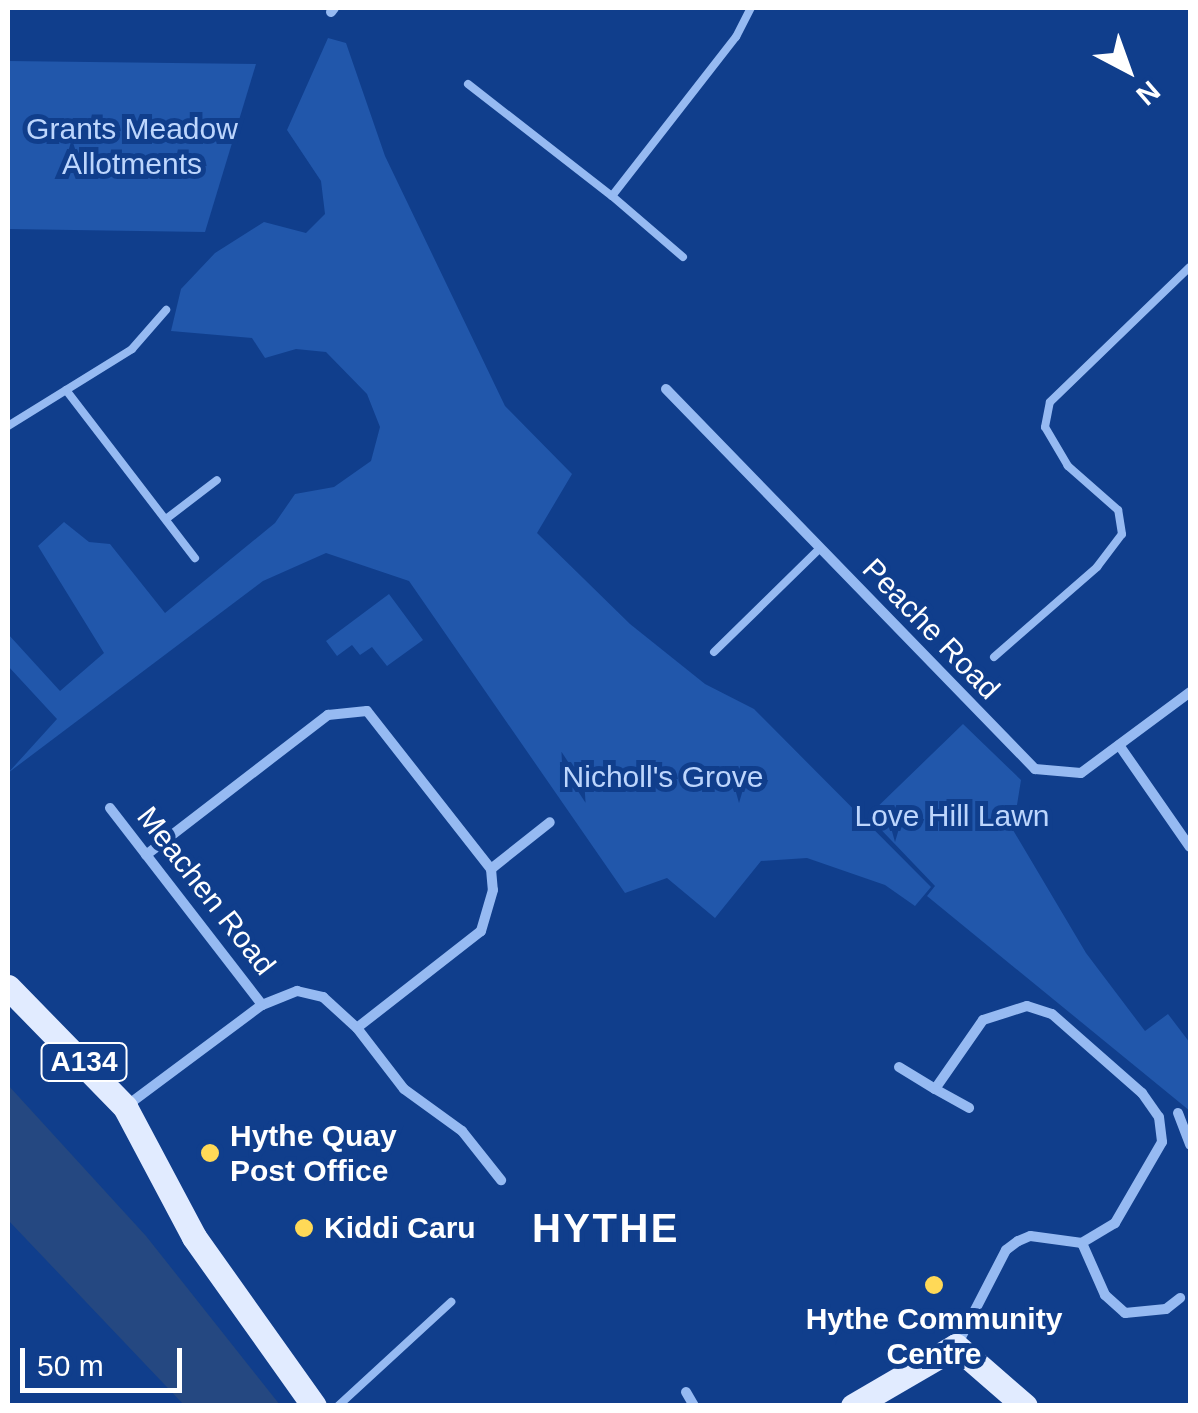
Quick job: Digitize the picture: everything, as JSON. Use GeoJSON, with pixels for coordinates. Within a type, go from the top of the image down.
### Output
{"type":"FeatureCollection","features":[{"type":"Feature","properties":{"kind":"main road","name":"A134"},"geometry":{"type":"LineString","coordinates":[[8,987],[124,1108],[194,1237],[314,1406]]}},
{"type":"Feature","properties":{"kind":"main road"},"geometry":{"type":"LineString","coordinates":[[853,1406],[956,1346],[1025,1406]]}},
{"type":"Feature","properties":{"kind":"street","name":"Peache Road"},"geometry":{"type":"LineString","coordinates":[[666,389],[1034,769],[1081,773],[1190,692]]}},
{"type":"Feature","properties":{"kind":"street"},"geometry":{"type":"LineString","coordinates":[[146,855],[328,715],[346,708],[367,711],[491,869],[490,914],[481,931],[357,1028]]}},
{"type":"Feature","properties":{"kind":"street"},"geometry":{"type":"LineString","coordinates":[[1120,745],[1190,847]]}},
{"type":"Feature","properties":{"kind":"street","name":"Meachen Road"},"geometry":{"type":"LineString","coordinates":[[110,808],[262,1004]]}},
{"type":"Feature","properties":{"kind":"street"},"geometry":{"type":"LineString","coordinates":[[491,869],[550,822]]}},
{"type":"Feature","properties":{"kind":"street"},"geometry":{"type":"LineString","coordinates":[[124,1108],[262,1004],[297,992],[323,997],[357,1028],[404,1089],[462,1130],[501,1180]]}},
{"type":"Feature","properties":{"kind":"street"},"geometry":{"type":"LineString","coordinates":[[935,1089],[983,1020],[1026,1006],[1052,1014],[1142,1092],[1159,1116],[1162,1142],[1116,1224],[1082,1243],[1030,1236],[1006,1250],[956,1346]]}},
{"type":"Feature","properties":{"kind":"street"},"geometry":{"type":"LineString","coordinates":[[899,1067],[968,1108]]}},
{"type":"Feature","properties":{"kind":"street"},"geometry":{"type":"LineString","coordinates":[[1178,1113],[1190,1145]]}},
{"type":"Feature","properties":{"kind":"street"},"geometry":{"type":"LineString","coordinates":[[1082,1243],[1105,1296],[1125,1313],[1166,1309],[1180,1298]]}},
{"type":"Feature","properties":{"kind":"street"},"geometry":{"type":"LineString","coordinates":[[686,1392],[694,1406]]}},
{"type":"Feature","properties":{"kind":"lane"},"geometry":{"type":"LineString","coordinates":[[612,196],[736,37],[752,8]]}},
{"type":"Feature","properties":{"kind":"lane"},"geometry":{"type":"LineString","coordinates":[[468,84],[612,196],[683,257]]}},
{"type":"Feature","properties":{"kind":"lane"},"geometry":{"type":"LineString","coordinates":[[994,657],[1097,567],[1122,534],[1118,510],[1068,466],[1045,426],[1050,402],[1190,267]]}},
{"type":"Feature","properties":{"kind":"lane"},"geometry":{"type":"LineString","coordinates":[[8,426],[132,350],[166,310]]}},
{"type":"Feature","properties":{"kind":"lane"},"geometry":{"type":"LineString","coordinates":[[66,390],[195,558]]}},
{"type":"Feature","properties":{"kind":"lane"},"geometry":{"type":"LineString","coordinates":[[166,519],[217,480]]}},
{"type":"Feature","properties":{"kind":"lane"},"geometry":{"type":"LineString","coordinates":[[714,652],[819,549]]}},
{"type":"Feature","properties":{"kind":"lane"},"geometry":{"type":"LineString","coordinates":[[338,1406],[450,1302]]}},
{"type":"Feature","properties":{"kind":"green space","name":"Nicholl's Grove"},"geometry":{"type":"Polygon","coordinates":[[[328,38],[346,43],[385,156],[505,406],[572,474],[537,533],[630,624],[705,684],[754,709],[931,887],[915,906],[885,885],[807,858],[761,861],[715,918],[667,878],[625,893],[409,581],[326,553],[263,581],[8,773],[57,719],[8,666],[8,634],[60,691],[104,653],[38,546],[64,522],[89,542],[110,544],[165,613],[275,523],[295,494],[334,487],[371,461],[380,427],[367,394],[326,352],[296,349],[265,358],[252,338],[171,331],[181,289],[215,253],[264,222],[306,233],[325,214],[321,181],[287,130],[328,38]]]}},
{"type":"Feature","properties":{"kind":"green space","name":"Grants Meadow Allotments"},"geometry":{"type":"Polygon","coordinates":[[[8,61],[256,64],[205,232],[8,229],[8,61]]]}},
{"type":"Feature","properties":{"kind":"green space"},"geometry":{"type":"Polygon","coordinates":[[[389,594],[423,640],[387,666],[372,647],[360,655],[352,645],[337,656],[326,641],[389,594]]]}},
{"type":"Feature","properties":{"kind":"green space","name":"Love Hill Lawn"},"geometry":{"type":"Polygon","coordinates":[[[963,724],[1021,780],[1013,830],[1086,953],[1145,1031],[1168,1014],[1190,1043],[1190,1111],[927,896],[935,886],[868,816],[963,724]]]}},
{"type":"Feature","properties":{"kind":"shaded area"},"geometry":{"type":"Polygon","coordinates":[[[8,1085],[146,1236],[280,1405],[184,1405],[8,1220],[8,1085]]]}},
{"type":"Feature","properties":{"kind":"place","name":"Hythe Quay Post Office"},"geometry":{"type":"Point","coordinates":[210,1153]}},
{"type":"Feature","properties":{"kind":"place","name":"Kiddi Caru"},"geometry":{"type":"Point","coordinates":[304,1228]}},
{"type":"Feature","properties":{"kind":"place","name":"Hythe Community Centre"},"geometry":{"type":"Point","coordinates":[934,1285]}},
{"type":"Feature","properties":{"kind":"district","name":"HYTHE"},"geometry":{"type":"Point","coordinates":[606,1228]}}]}
